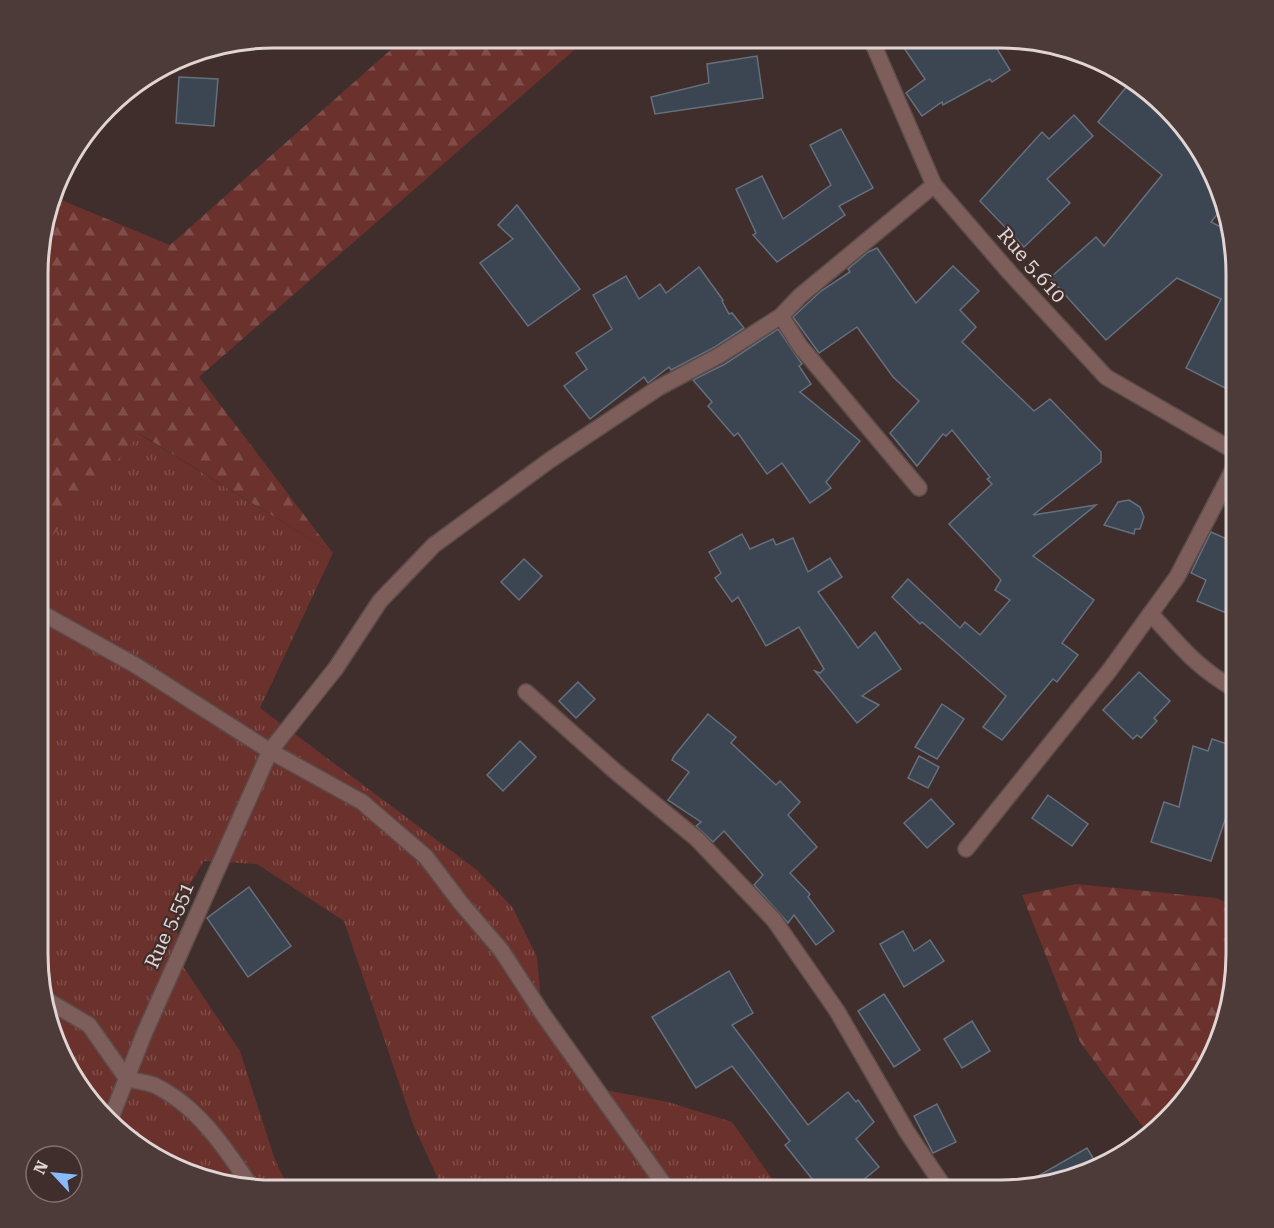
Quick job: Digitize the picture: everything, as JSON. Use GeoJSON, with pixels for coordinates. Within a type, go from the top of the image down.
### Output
{"type":"FeatureCollection","features":[{"type":"Feature","properties":{"kind":"street","name":"Rue 5.610"},"geometry":{"type":"LineString","coordinates":[[875,48],[934,185],[1018,282],[1106,377],[1226,446]]}},
{"type":"Feature","properties":{"kind":"street","name":"Rue 5.551"},"geometry":{"type":"LineString","coordinates":[[113,1113],[144,1034],[270,751],[336,668],[380,601],[434,545],[550,460],[658,388],[720,355],[781,316],[800,296],[934,185]]}},
{"type":"Feature","properties":{"kind":"street"},"geometry":{"type":"LineString","coordinates":[[781,316],[800,346],[919,488]]}},
{"type":"Feature","properties":{"kind":"street"},"geometry":{"type":"LineString","coordinates":[[966,849],[1109,671],[1151,614],[1177,577],[1226,483]]}},
{"type":"Feature","properties":{"kind":"street"},"geometry":{"type":"LineString","coordinates":[[1151,614],[1195,662],[1226,684]]}},
{"type":"Feature","properties":{"kind":"street"},"geometry":{"type":"LineString","coordinates":[[48,616],[135,665],[270,751],[362,802],[426,857],[501,950],[542,1013],[661,1180]]}},
{"type":"Feature","properties":{"kind":"street"},"geometry":{"type":"LineString","coordinates":[[526,692],[616,772],[697,838],[774,920],[837,1011],[907,1132],[939,1180]]}},
{"type":"Feature","properties":{"kind":"street"},"geometry":{"type":"LineString","coordinates":[[54,1004],[89,1024],[127,1079],[153,1085],[189,1107],[212,1133],[245,1178]]}},
{"type":"Feature","properties":{"kind":"green space"},"geometry":{"type":"Polygon","coordinates":[[[393,48],[577,48],[199,377],[333,553],[140,434],[48,541],[48,260],[52,230],[61,200],[170,245],[393,48]]]}},
{"type":"Feature","properties":{"kind":"green space"},"geometry":{"type":"Polygon","coordinates":[[[139,434],[333,553],[260,708],[477,870],[513,908],[537,957],[542,1013],[605,1090],[668,1102],[732,1122],[773,1180],[438,1180],[413,1124],[344,921],[257,864],[204,861],[174,910],[182,965],[240,1051],[274,1157],[284,1180],[230,1176],[202,1168],[161,1150],[125,1124],[104,1103],[71,1054],[52,998],[48,968],[48,541],[139,434]]]}},
{"type":"Feature","properties":{"kind":"green space"},"geometry":{"type":"Polygon","coordinates":[[[1076,884],[1216,898],[1226,902],[1226,968],[1222,998],[1209,1040],[1188,1079],[1170,1103],[1144,1128],[1080,1042],[1022,895],[1076,884]]]}},
{"type":"Feature","properties":{"kind":"building"},"geometry":{"type":"Polygon","coordinates":[[[904,48],[997,48],[1010,70],[992,82],[990,79],[943,105],[942,102],[922,116],[906,93],[925,79],[904,48]]]}},
{"type":"Feature","properties":{"kind":"building"},"geometry":{"type":"Polygon","coordinates":[[[757,56],[763,98],[655,114],[651,97],[709,83],[707,64],[757,56]]]}},
{"type":"Feature","properties":{"kind":"building"},"geometry":{"type":"Polygon","coordinates":[[[179,77],[218,79],[214,126],[176,123],[179,77]]]}},
{"type":"Feature","properties":{"kind":"building"},"geometry":{"type":"Polygon","coordinates":[[[1126,87],[1149,104],[1170,125],[1203,174],[1217,214],[1211,222],[1221,227],[1226,260],[1226,388],[1186,368],[1221,299],[1177,278],[1106,340],[1050,278],[1096,237],[1104,246],[1162,175],[1098,122],[1126,87]]]}},
{"type":"Feature","properties":{"kind":"building"},"geometry":{"type":"Polygon","coordinates":[[[1074,115],[1093,136],[1047,179],[1070,203],[1024,247],[980,201],[1042,132],[1049,139],[1074,115]]]}},
{"type":"Feature","properties":{"kind":"building"},"geometry":{"type":"Polygon","coordinates":[[[841,129],[873,188],[839,206],[845,215],[777,262],[753,235],[756,233],[736,189],[762,176],[783,219],[831,185],[810,145],[841,129]]]}},
{"type":"Feature","properties":{"kind":"building"},"geometry":{"type":"Polygon","coordinates":[[[517,205],[580,289],[528,326],[480,263],[513,239],[498,225],[517,205]]]}},
{"type":"Feature","properties":{"kind":"building"},"geometry":{"type":"Polygon","coordinates":[[[877,248],[916,303],[953,266],[979,291],[960,310],[976,327],[962,342],[1034,411],[1050,399],[1101,452],[1101,462],[1033,515],[1096,505],[1033,556],[1094,600],[1062,643],[1078,655],[1057,682],[1053,679],[1002,740],[983,727],[1006,696],[922,622],[920,624],[892,597],[908,579],[960,628],[965,622],[980,635],[1010,600],[995,590],[1001,580],[949,524],[992,484],[987,479],[990,477],[952,430],[946,436],[943,434],[917,466],[890,433],[919,401],[893,377],[857,327],[819,353],[793,317],[821,291],[850,272],[848,269],[868,252],[877,248]]]}},
{"type":"Feature","properties":{"kind":"building"},"geometry":{"type":"Polygon","coordinates":[[[699,267],[723,300],[729,314],[732,313],[744,328],[715,347],[671,370],[669,367],[648,383],[644,377],[590,419],[564,386],[587,369],[576,353],[612,329],[593,295],[626,276],[639,299],[660,284],[666,293],[699,267]]]}},
{"type":"Feature","properties":{"kind":"building"},"geometry":{"type":"Polygon","coordinates":[[[778,329],[802,364],[799,366],[811,384],[800,392],[860,441],[826,482],[831,488],[810,503],[782,463],[767,474],[738,433],[734,436],[708,406],[712,402],[693,380],[725,364],[778,329]]]}},
{"type":"Feature","properties":{"kind":"building"},"geometry":{"type":"Polygon","coordinates":[[[1129,500],[1140,507],[1144,517],[1140,529],[1135,529],[1134,534],[1104,525],[1118,502],[1129,500]]]}},
{"type":"Feature","properties":{"kind":"building"},"geometry":{"type":"Polygon","coordinates":[[[1211,532],[1226,539],[1226,613],[1197,601],[1206,580],[1191,573],[1211,532]]]}},
{"type":"Feature","properties":{"kind":"building"},"geometry":{"type":"Polygon","coordinates":[[[742,534],[750,549],[773,539],[776,545],[793,538],[808,572],[830,558],[842,577],[818,592],[858,648],[875,632],[901,669],[862,696],[879,705],[857,723],[815,671],[820,673],[824,669],[799,627],[766,646],[738,597],[732,602],[715,578],[721,573],[709,552],[742,534]]]}},
{"type":"Feature","properties":{"kind":"building"},"geometry":{"type":"Polygon","coordinates":[[[524,559],[542,576],[519,600],[501,582],[524,559]]]}},
{"type":"Feature","properties":{"kind":"building"},"geometry":{"type":"Polygon","coordinates":[[[1139,672],[1170,701],[1154,718],[1157,721],[1141,738],[1137,735],[1133,739],[1103,710],[1139,672]]]}},
{"type":"Feature","properties":{"kind":"building"},"geometry":{"type":"Polygon","coordinates":[[[578,682],[595,699],[576,718],[559,701],[578,682]]]}},
{"type":"Feature","properties":{"kind":"building"},"geometry":{"type":"Polygon","coordinates":[[[942,704],[964,719],[937,759],[915,747],[942,704]]]}},
{"type":"Feature","properties":{"kind":"building"},"geometry":{"type":"Polygon","coordinates":[[[708,714],[736,737],[731,743],[776,785],[780,781],[800,802],[788,815],[817,847],[790,873],[810,894],[808,897],[834,931],[816,945],[794,915],[788,923],[754,885],[763,875],[724,831],[713,842],[696,826],[701,822],[668,800],[689,772],[672,760],[708,714]]]}},
{"type":"Feature","properties":{"kind":"building"},"geometry":{"type":"Polygon","coordinates":[[[1212,739],[1226,744],[1226,817],[1211,861],[1151,842],[1164,802],[1179,807],[1193,746],[1208,751],[1212,739]]]}},
{"type":"Feature","properties":{"kind":"building"},"geometry":{"type":"Polygon","coordinates":[[[520,741],[536,757],[503,791],[487,775],[520,741]]]}},
{"type":"Feature","properties":{"kind":"building"},"geometry":{"type":"Polygon","coordinates":[[[919,756],[939,767],[928,788],[908,778],[919,756]]]}},
{"type":"Feature","properties":{"kind":"building"},"geometry":{"type":"Polygon","coordinates":[[[1048,795],[1088,824],[1072,846],[1032,818],[1048,795]]]}},
{"type":"Feature","properties":{"kind":"building"},"geometry":{"type":"Polygon","coordinates":[[[931,799],[954,824],[927,848],[904,823],[931,799]]]}},
{"type":"Feature","properties":{"kind":"building"},"geometry":{"type":"Polygon","coordinates":[[[249,887],[291,946],[248,977],[207,918],[249,887]]]}},
{"type":"Feature","properties":{"kind":"building"},"geometry":{"type":"Polygon","coordinates":[[[903,931],[914,951],[930,940],[944,961],[904,987],[880,944],[903,931]]]}},
{"type":"Feature","properties":{"kind":"building"},"geometry":{"type":"Polygon","coordinates":[[[729,971],[753,1013],[732,1025],[808,1125],[848,1092],[856,1102],[858,1100],[874,1122],[856,1139],[879,1167],[863,1180],[813,1180],[785,1145],[790,1141],[732,1066],[696,1088],[652,1017],[729,971]]]}},
{"type":"Feature","properties":{"kind":"building"},"geometry":{"type":"Polygon","coordinates":[[[884,994],[920,1050],[894,1067],[858,1011],[884,994]]]}},
{"type":"Feature","properties":{"kind":"building"},"geometry":{"type":"Polygon","coordinates":[[[972,1021],[990,1051],[962,1068],[944,1039],[972,1021]]]}},
{"type":"Feature","properties":{"kind":"building"},"geometry":{"type":"Polygon","coordinates":[[[937,1104],[956,1142],[933,1153],[914,1116],[937,1104]]]}},
{"type":"Feature","properties":{"kind":"building"},"geometry":{"type":"Polygon","coordinates":[[[1087,1148],[1094,1160],[1072,1168],[1036,1177],[1087,1148]]]}}]}
